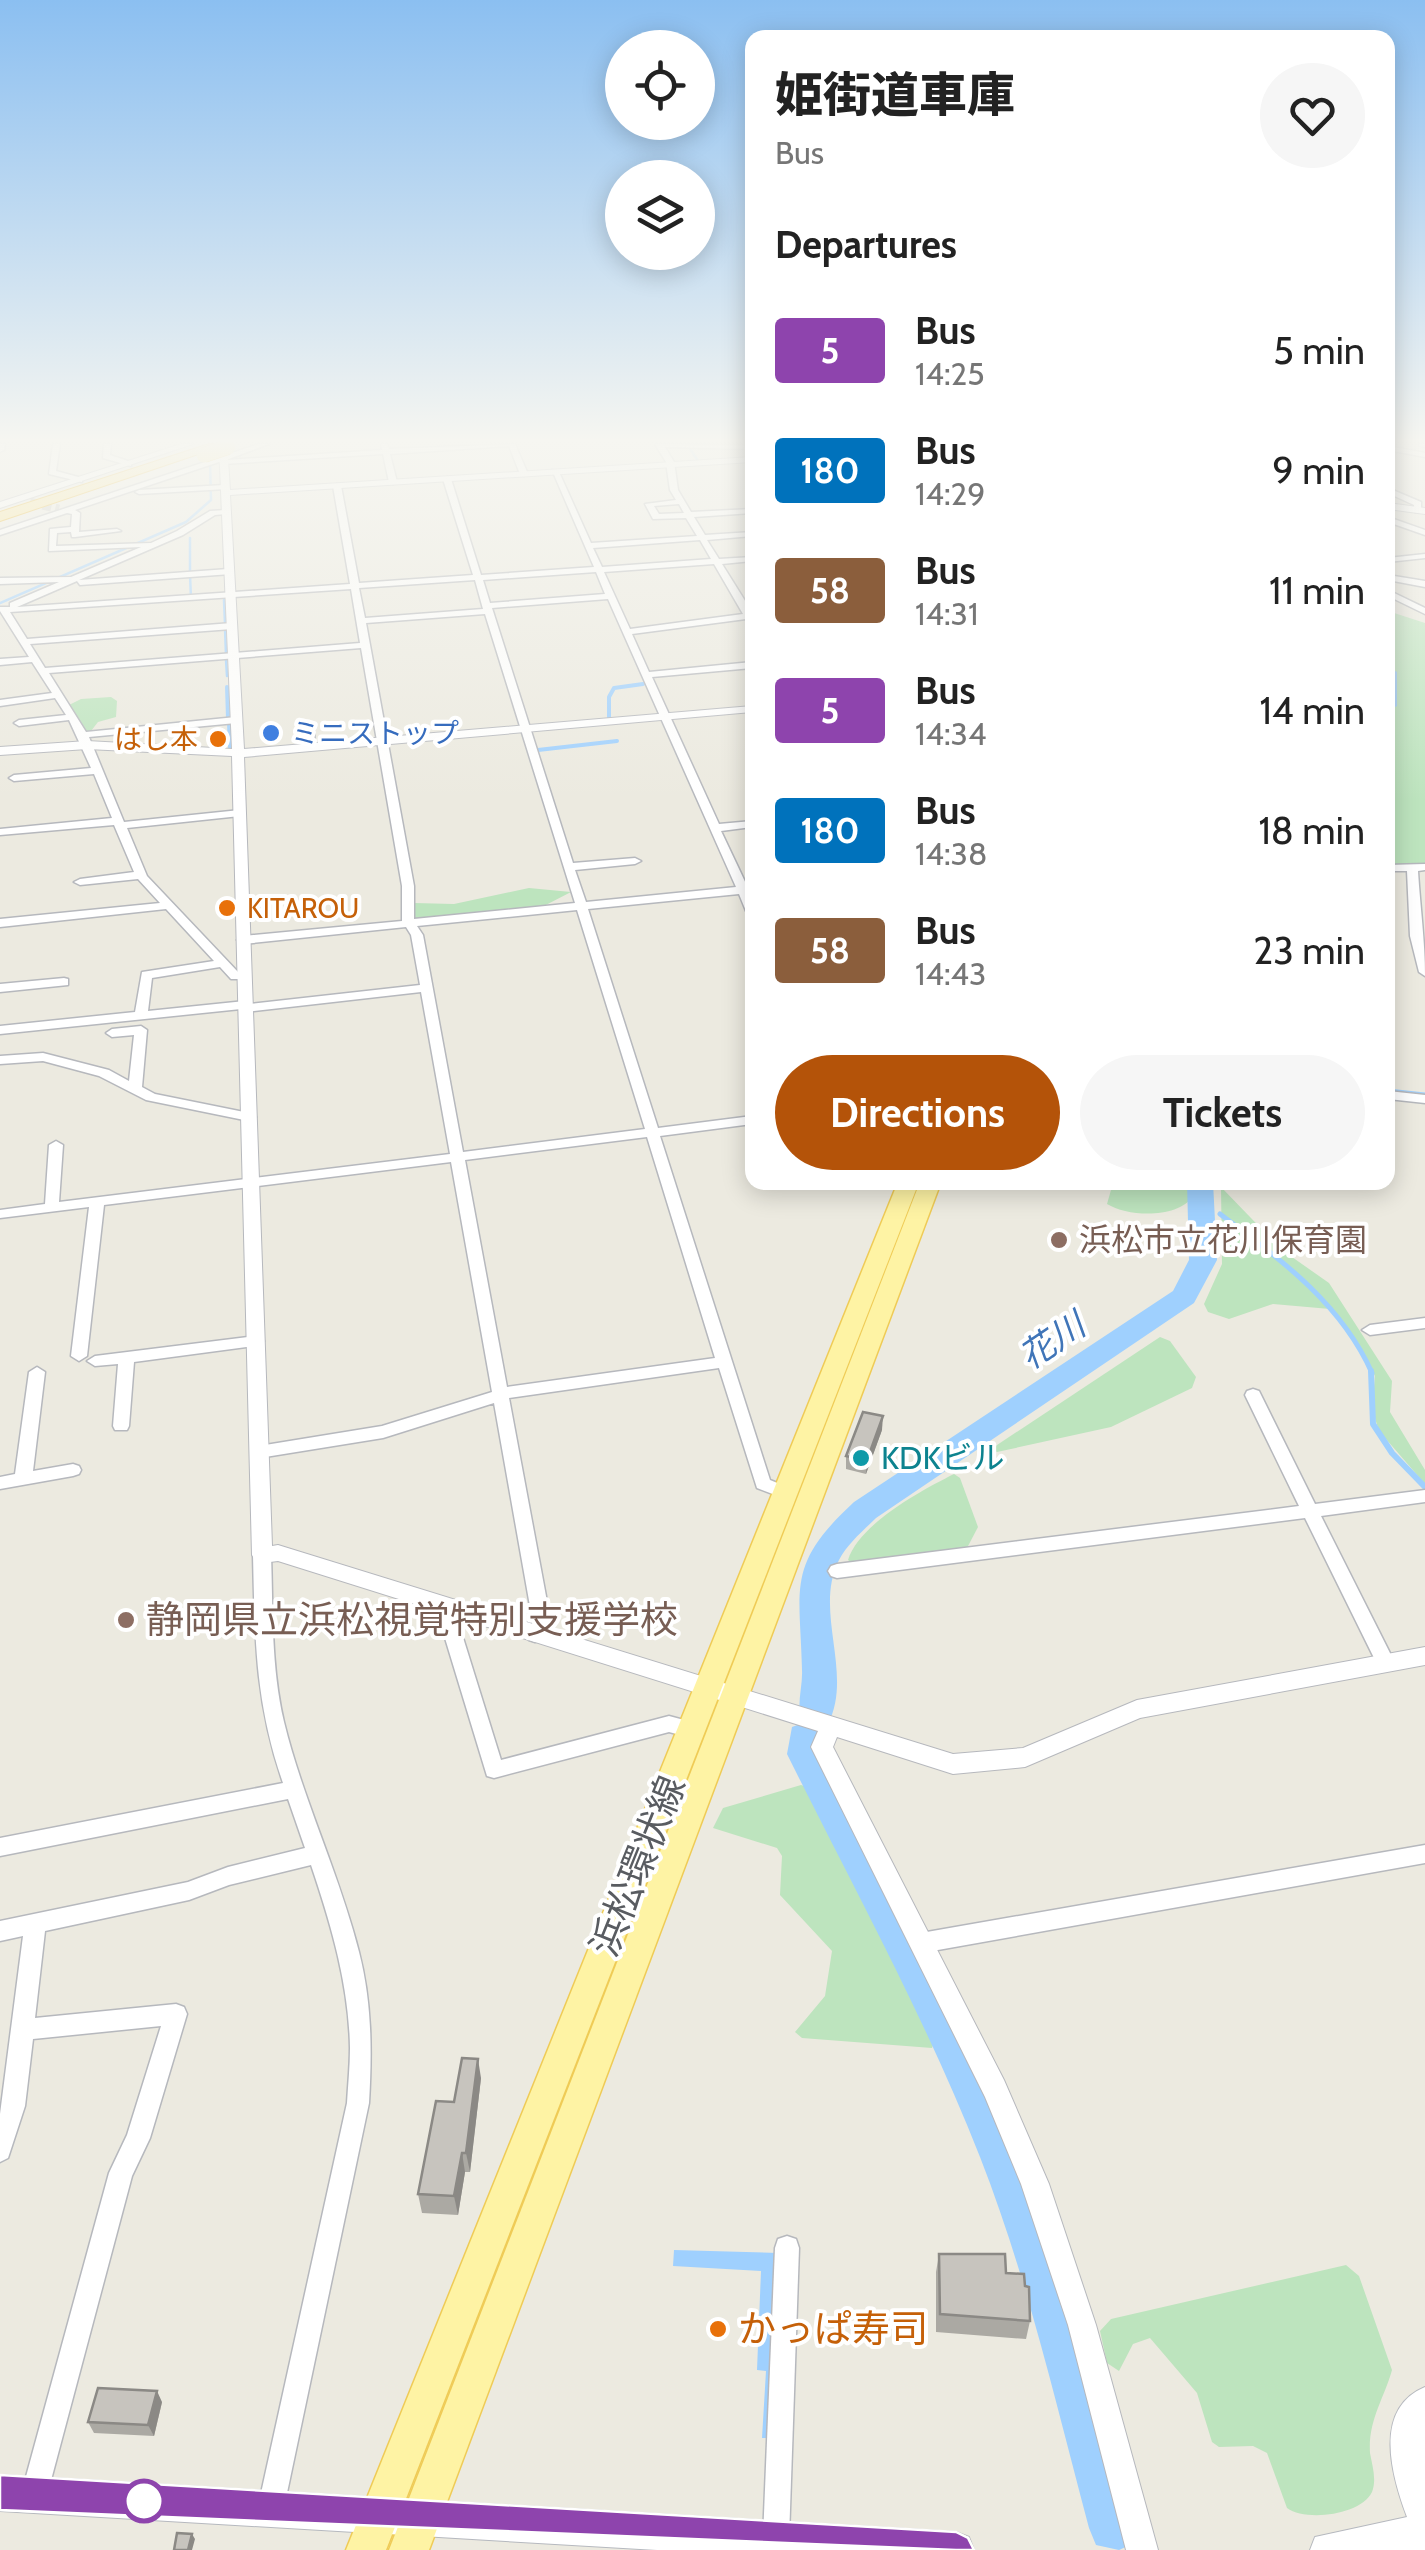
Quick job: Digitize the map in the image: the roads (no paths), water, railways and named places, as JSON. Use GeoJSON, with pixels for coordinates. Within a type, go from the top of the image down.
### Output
{"type":"FeatureCollection","features":[{"type":"Feature","properties":{"kind":"main road","name":"浜松環状線"},"geometry":{"type":"LineString","coordinates":[[415,2533],[721,1694],[786,1493],[906,1190]]}},
{"type":"Feature","properties":{"kind":"main road","name":"浜松環状線"},"geometry":{"type":"LineString","coordinates":[[373,2532],[692,1730],[721,1694],[928,1190]]}},
{"type":"Feature","properties":{"kind":"main road"},"geometry":{"type":"LineString","coordinates":[[1425,2404],[1410,2424],[1406,2458],[1425,2518]]}},
{"type":"Feature","properties":{"kind":"main road"},"geometry":{"type":"LineString","coordinates":[[17,2494],[270,2508],[373,2532],[776,2538],[940,2550]]}},
{"type":"Feature","properties":{"kind":"main road"},"geometry":{"type":"LineString","coordinates":[[1328,2550],[1425,2532]]}},
{"type":"Feature","properties":{"kind":"street"},"geometry":{"type":"LineString","coordinates":[[3,610],[105,563]]}},
{"type":"Feature","properties":{"kind":"street"},"geometry":{"type":"LineString","coordinates":[[227,563],[238,753],[268,1690],[356,1974],[362,2068],[270,2508]]}},
{"type":"Feature","properties":{"kind":"street"},"geometry":{"type":"LineString","coordinates":[[351,563],[408,886],[405,906],[417,935],[542,1623],[535,1635]]}},
{"type":"Feature","properties":{"kind":"street"},"geometry":{"type":"LineString","coordinates":[[473,563],[763,1484],[786,1493]]}},
{"type":"Feature","properties":{"kind":"street"},"geometry":{"type":"LineString","coordinates":[[596,563],[715,828],[745,883]]}},
{"type":"Feature","properties":{"kind":"street"},"geometry":{"type":"LineString","coordinates":[[3,610],[230,598],[702,563]]}},
{"type":"Feature","properties":{"kind":"street"},"geometry":{"type":"LineString","coordinates":[[718,563],[745,608]]}},
{"type":"Feature","properties":{"kind":"street"},"geometry":{"type":"LineString","coordinates":[[0,581],[228,572]]}},
{"type":"Feature","properties":{"kind":"street"},"geometry":{"type":"LineString","coordinates":[[1395,579],[1425,584]]}},
{"type":"Feature","properties":{"kind":"street"},"geometry":{"type":"LineString","coordinates":[[361,621],[611,596]]}},
{"type":"Feature","properties":{"kind":"street"},"geometry":{"type":"LineString","coordinates":[[1395,596],[1425,611]]}},
{"type":"Feature","properties":{"kind":"street"},"geometry":{"type":"LineString","coordinates":[[3,610],[85,740],[141,875],[165,906],[235,976],[244,974]]}},
{"type":"Feature","properties":{"kind":"street"},"geometry":{"type":"LineString","coordinates":[[627,632],[745,619]]}},
{"type":"Feature","properties":{"kind":"street"},"geometry":{"type":"LineString","coordinates":[[24,642],[232,626]]}},
{"type":"Feature","properties":{"kind":"street"},"geometry":{"type":"LineString","coordinates":[[42,671],[366,646]]}},
{"type":"Feature","properties":{"kind":"street"},"geometry":{"type":"LineString","coordinates":[[0,662],[35,660]]}},
{"type":"Feature","properties":{"kind":"street"},"geometry":{"type":"LineString","coordinates":[[646,675],[745,666]]}},
{"type":"Feature","properties":{"kind":"street"},"geometry":{"type":"LineString","coordinates":[[0,703],[58,695]]}},
{"type":"Feature","properties":{"kind":"street"},"geometry":{"type":"LineString","coordinates":[[85,740],[238,753],[745,710]]}},
{"type":"Feature","properties":{"kind":"street"},"geometry":{"type":"LineString","coordinates":[[19,722],[72,717]]}},
{"type":"Feature","properties":{"kind":"street"},"geometry":{"type":"LineString","coordinates":[[0,751],[236,720]]}},
{"type":"Feature","properties":{"kind":"street"},"geometry":{"type":"LineString","coordinates":[[309,731],[310,747]]}},
{"type":"Feature","properties":{"kind":"street"},"geometry":{"type":"LineString","coordinates":[[14,778],[97,771]]}},
{"type":"Feature","properties":{"kind":"street"},"geometry":{"type":"LineString","coordinates":[[0,832],[240,813]]}},
{"type":"Feature","properties":{"kind":"street"},"geometry":{"type":"LineString","coordinates":[[715,828],[745,825]]}},
{"type":"Feature","properties":{"kind":"street"},"geometry":{"type":"LineString","coordinates":[[569,868],[635,861]]}},
{"type":"Feature","properties":{"kind":"street"},"geometry":{"type":"LineString","coordinates":[[1419,867],[1416,936],[1425,972]]}},
{"type":"Feature","properties":{"kind":"street"},"geometry":{"type":"LineString","coordinates":[[80,882],[141,875]]}},
{"type":"Feature","properties":{"kind":"street"},"geometry":{"type":"LineString","coordinates":[[244,940],[745,889]]}},
{"type":"Feature","properties":{"kind":"street"},"geometry":{"type":"LineString","coordinates":[[0,923],[165,906]]}},
{"type":"Feature","properties":{"kind":"street"},"geometry":{"type":"LineString","coordinates":[[141,1015],[146,975],[222,963]]}},
{"type":"Feature","properties":{"kind":"street"},"geometry":{"type":"LineString","coordinates":[[0,988],[64,982]]}},
{"type":"Feature","properties":{"kind":"street"},"geometry":{"type":"LineString","coordinates":[[0,1030],[427,988]]}},
{"type":"Feature","properties":{"kind":"street"},"geometry":{"type":"LineString","coordinates":[[112,1033],[141,1030],[135,1089]]}},
{"type":"Feature","properties":{"kind":"street"},"geometry":{"type":"LineString","coordinates":[[0,1060],[43,1057],[104,1073],[151,1097],[249,1117]]}},
{"type":"Feature","properties":{"kind":"street"},"geometry":{"type":"LineString","coordinates":[[1395,1096],[1425,1099]]}},
{"type":"Feature","properties":{"kind":"street"},"geometry":{"type":"LineString","coordinates":[[0,1214],[745,1121]]}},
{"type":"Feature","properties":{"kind":"street"},"geometry":{"type":"LineString","coordinates":[[52,1207],[56,1145]]}},
{"type":"Feature","properties":{"kind":"street"},"geometry":{"type":"LineString","coordinates":[[98,1202],[87,1359],[256,1341]]}},
{"type":"Feature","properties":{"kind":"street"},"geometry":{"type":"LineString","coordinates":[[1370,1330],[1425,1323]]}},
{"type":"Feature","properties":{"kind":"street"},"geometry":{"type":"LineString","coordinates":[[121,1426],[126,1357]]}},
{"type":"Feature","properties":{"kind":"street"},"geometry":{"type":"LineString","coordinates":[[259,1452],[383,1432],[501,1395],[724,1362]]}},
{"type":"Feature","properties":{"kind":"street"},"geometry":{"type":"LineString","coordinates":[[23,1480],[37,1372]]}},
{"type":"Feature","properties":{"kind":"street"},"geometry":{"type":"LineString","coordinates":[[1253,1395],[1386,1663]]}},
{"type":"Feature","properties":{"kind":"street"},"geometry":{"type":"LineString","coordinates":[[0,1483],[73,1470]]}},
{"type":"Feature","properties":{"kind":"street"},"geometry":{"type":"LineString","coordinates":[[838,1571],[1425,1496]]}},
{"type":"Feature","properties":{"kind":"street"},"geometry":{"type":"LineString","coordinates":[[262,1556],[278,1553],[929,1760],[1002,1763],[1137,1709],[1425,1656]]}},
{"type":"Feature","properties":{"kind":"street"},"geometry":{"type":"LineString","coordinates":[[451,1608],[446,1615],[494,1770],[670,1724],[692,1730]]}},
{"type":"Feature","properties":{"kind":"street"},"geometry":{"type":"LineString","coordinates":[[830,1728],[822,1747],[1002,2104],[1048,2217],[1108,2416],[1142,2550]]}},
{"type":"Feature","properties":{"kind":"street"},"geometry":{"type":"LineString","coordinates":[[0,1847],[296,1789]]}},
{"type":"Feature","properties":{"kind":"street"},"geometry":{"type":"LineString","coordinates":[[0,1931],[189,1891],[228,1876],[318,1854]]}},
{"type":"Feature","properties":{"kind":"street"},"geometry":{"type":"LineString","coordinates":[[921,1943],[1425,1854]]}},
{"type":"Feature","properties":{"kind":"street"},"geometry":{"type":"LineString","coordinates":[[0,2150],[14,2106],[35,1924]]}},
{"type":"Feature","properties":{"kind":"street"},"geometry":{"type":"LineString","coordinates":[[17,2494],[176,2014],[24,2030]]}},
{"type":"Feature","properties":{"kind":"street"},"geometry":{"type":"LineString","coordinates":[[776,2538],[787,2248]]}},
{"type":"Feature","properties":{"kind":"water"},"geometry":{"type":"Polygon","coordinates":[[[674,2250],[779,2253],[767,2438],[762,2438],[766,2371],[757,2370],[761,2271],[673,2266],[674,2250]]]}},
{"type":"Feature","properties":{"kind":"waterway"},"geometry":{"type":"LineString","coordinates":[[0,603],[92,563]]}},
{"type":"Feature","properties":{"kind":"waterway"},"geometry":{"type":"LineString","coordinates":[[190,563],[190,573]]}},
{"type":"Feature","properties":{"kind":"waterway"},"geometry":{"type":"LineString","coordinates":[[190,575],[191,598]]}},
{"type":"Feature","properties":{"kind":"waterway"},"geometry":{"type":"LineString","coordinates":[[224,600],[225,624]]}},
{"type":"Feature","properties":{"kind":"waterway"},"geometry":{"type":"LineString","coordinates":[[225,628],[226,655]]}},
{"type":"Feature","properties":{"kind":"waterway"},"geometry":{"type":"LineString","coordinates":[[226,660],[227,676]]}},
{"type":"Feature","properties":{"kind":"waterway"},"geometry":{"type":"LineString","coordinates":[[609,719],[609,697],[614,688],[643,684]]}},
{"type":"Feature","properties":{"kind":"waterway"},"geometry":{"type":"LineString","coordinates":[[227,687],[228,719]]}},
{"type":"Feature","properties":{"kind":"waterway"},"geometry":{"type":"LineString","coordinates":[[229,723],[230,749]]}},
{"type":"Feature","properties":{"kind":"waterway"},"geometry":{"type":"LineString","coordinates":[[538,750],[617,741]]}},
{"type":"Feature","properties":{"kind":"waterway"},"geometry":{"type":"LineString","coordinates":[[1395,1092],[1425,1095]]}},
{"type":"Feature","properties":{"kind":"waterway","name":"花川"},"geometry":{"type":"LineString","coordinates":[[816,1714],[820,1684],[815,1584],[822,1560],[838,1536],[865,1510],[1184,1297],[1203,1260],[1200,1190]]}},
{"type":"Feature","properties":{"kind":"waterway","name":"花川"},"geometry":{"type":"LineString","coordinates":[[1201,1200],[1208,1205]]}},
{"type":"Feature","properties":{"kind":"waterway"},"geometry":{"type":"LineString","coordinates":[[1220,1214],[1307,1284],[1344,1325],[1371,1371]]}},
{"type":"Feature","properties":{"kind":"waterway"},"geometry":{"type":"LineString","coordinates":[[1371,1371],[1373,1424],[1392,1453],[1425,1487]]}},
{"type":"Feature","properties":{"kind":"waterway"},"geometry":{"type":"LineString","coordinates":[[805,1737],[805,1754],[932,2004],[1001,2157],[1049,2294],[1113,2528]]}},
{"type":"Feature","properties":{"kind":"place","name":"ミニストップ"},"geometry":{"type":"Point","coordinates":[271,733]}},
{"type":"Feature","properties":{"kind":"place","name":"はし本"},"geometry":{"type":"Point","coordinates":[218,739]}},
{"type":"Feature","properties":{"kind":"place","name":"KITAROU"},"geometry":{"type":"Point","coordinates":[227,908]}},
{"type":"Feature","properties":{"kind":"place","name":"浜松市立花川保育園"},"geometry":{"type":"Point","coordinates":[1059,1240]}},
{"type":"Feature","properties":{"kind":"place","name":"KDKビル"},"geometry":{"type":"Point","coordinates":[861,1458]}},
{"type":"Feature","properties":{"kind":"place","name":"静岡県立浜松視覚特別支援学校"},"geometry":{"type":"Point","coordinates":[126,1620]}},
{"type":"Feature","properties":{"kind":"place","name":"かっぱ寿司"},"geometry":{"type":"Point","coordinates":[718,2329]}}]}
